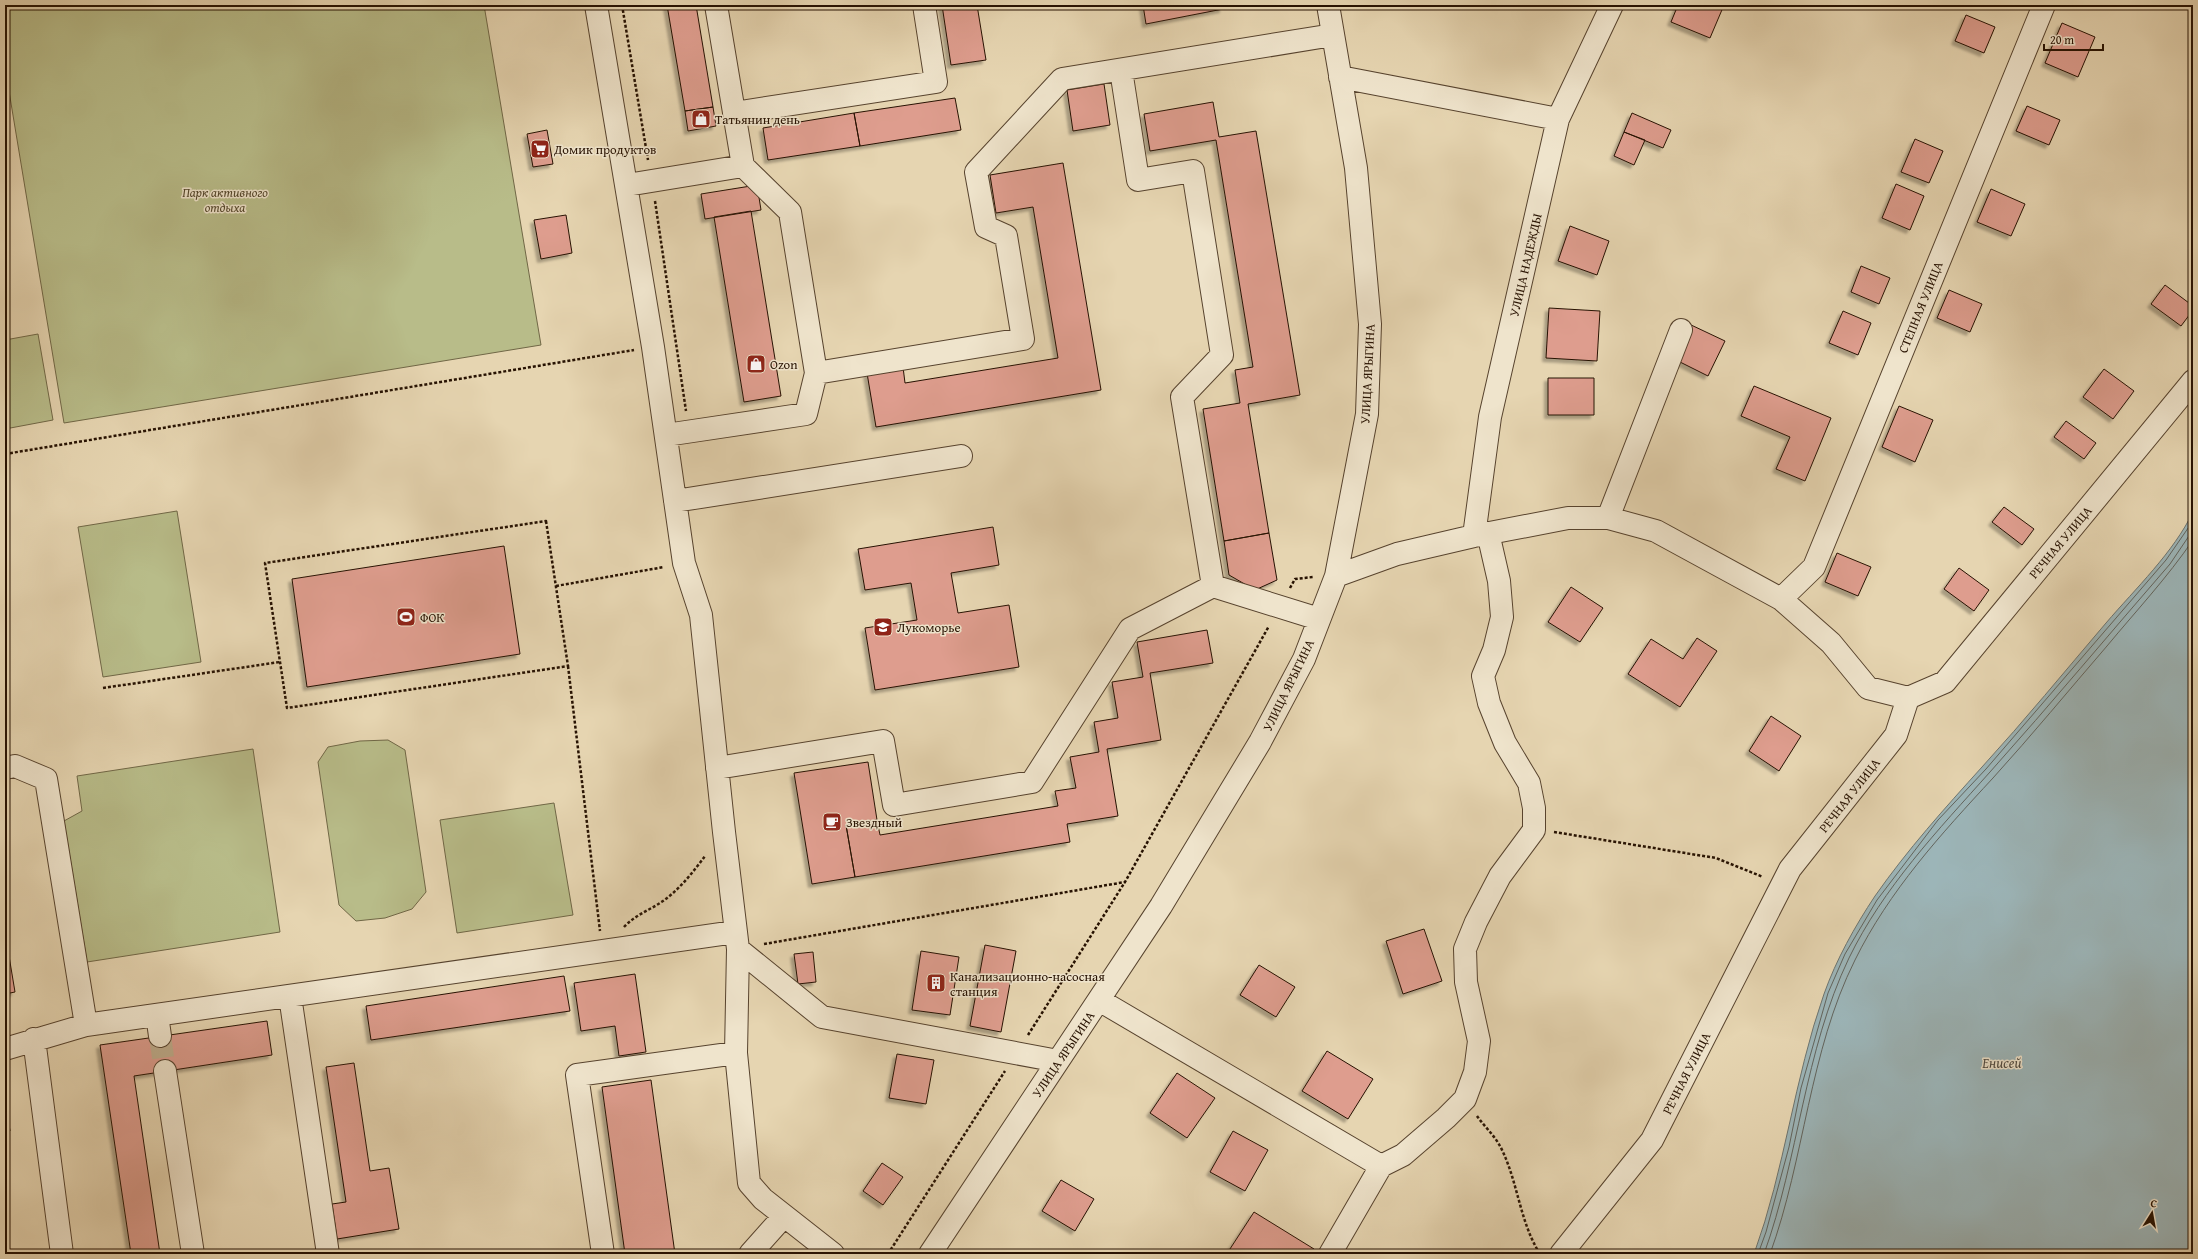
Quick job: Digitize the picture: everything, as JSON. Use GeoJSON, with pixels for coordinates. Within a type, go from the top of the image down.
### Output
{"type":"FeatureCollection","features":[{"type":"Feature","properties":{"kind":"street"},"geometry":{"type":"LineString","coordinates":[[596,5],[653,347],[684,563],[701,615],[737,940],[736,1053],[749,1183],[763,1199],[833,1254]]}},
{"type":"Feature","properties":{"kind":"street"},"geometry":{"type":"LineString","coordinates":[[666,435],[806,414],[816,373],[790,212],[743,166],[716,5]]}},
{"type":"Feature","properties":{"kind":"street"},"geometry":{"type":"LineString","coordinates":[[734,113],[936,82],[924,5]]}},
{"type":"Feature","properties":{"kind":"street","name":"УЛИЦА ЯРЫГИНА"},"geometry":{"type":"LineString","coordinates":[[930,1254],[1161,906],[1260,742],[1304,659],[1336,576],[1368,414],[1370,324],[1356,168],[1328,5]]}},
{"type":"Feature","properties":{"kind":"street","name":"УЛИЦА НАДЕЖДЫ"},"geometry":{"type":"LineString","coordinates":[[1481,534],[1490,417],[1558,119],[1612,5]]}},
{"type":"Feature","properties":{"kind":"street","name":"СТЕПНАЯ УЛИЦА"},"geometry":{"type":"LineString","coordinates":[[1781,599],[1814,567],[2044,5]]}},
{"type":"Feature","properties":{"kind":"street"},"geometry":{"type":"LineString","coordinates":[[816,373],[1023,339],[1006,236],[986,227],[976,172],[1062,79],[1333,35]]}},
{"type":"Feature","properties":{"kind":"street"},"geometry":{"type":"LineString","coordinates":[[1120,70],[1138,180],[1194,171],[1222,355],[1182,397],[1213,586]]}},
{"type":"Feature","properties":{"kind":"street"},"geometry":{"type":"LineString","coordinates":[[1340,77],[1558,119]]}},
{"type":"Feature","properties":{"kind":"street"},"geometry":{"type":"LineString","coordinates":[[627,185],[743,166]]}},
{"type":"Feature","properties":{"kind":"street"},"geometry":{"type":"LineString","coordinates":[[1608,518],[1681,330]]}},
{"type":"Feature","properties":{"kind":"street","name":"РЕЧНАЯ УЛИЦА"},"geometry":{"type":"LineString","coordinates":[[1561,1254],[1652,1140],[1790,869],[1896,735],[1908,698],[1945,682],[2193,381]]}},
{"type":"Feature","properties":{"kind":"street"},"geometry":{"type":"LineString","coordinates":[[675,502],[961,456]]}},
{"type":"Feature","properties":{"kind":"street"},"geometry":{"type":"LineString","coordinates":[[1336,576],[1397,554],[1481,534],[1568,518],[1608,518],[1656,531],[1781,599],[1831,643],[1868,688],[1908,698]]}},
{"type":"Feature","properties":{"kind":"street"},"geometry":{"type":"LineString","coordinates":[[1330,1254],[1381,1166],[1402,1155],[1446,1118],[1465,1099],[1475,1072],[1479,1040],[1466,982],[1465,950],[1476,922],[1497,882],[1534,830],[1534,808],[1529,783],[1505,743],[1489,703],[1482,676],[1494,650],[1502,617],[1499,582],[1481,534]]}},
{"type":"Feature","properties":{"kind":"street"},"geometry":{"type":"LineString","coordinates":[[717,768],[883,741],[894,805],[1032,782],[1130,629],[1213,586],[1319,619]]}},
{"type":"Feature","properties":{"kind":"street"},"geometry":{"type":"LineString","coordinates":[[5,768],[15,766],[46,779],[86,1025]]}},
{"type":"Feature","properties":{"kind":"street"},"geometry":{"type":"LineString","coordinates":[[5,1048],[86,1025],[602,951],[737,940],[822,1017],[1058,1061]]}},
{"type":"Feature","properties":{"kind":"street"},"geometry":{"type":"LineString","coordinates":[[290,996],[328,1254]]}},
{"type":"Feature","properties":{"kind":"street"},"geometry":{"type":"LineString","coordinates":[[1099,1000],[1381,1166]]}},
{"type":"Feature","properties":{"kind":"street"},"geometry":{"type":"LineString","coordinates":[[157,1015],[160,1036]]}},
{"type":"Feature","properties":{"kind":"street"},"geometry":{"type":"LineString","coordinates":[[34,1040],[62,1254]]}},
{"type":"Feature","properties":{"kind":"street"},"geometry":{"type":"LineString","coordinates":[[603,1254],[577,1075],[736,1053]]}},
{"type":"Feature","properties":{"kind":"street"},"geometry":{"type":"LineString","coordinates":[[165,1071],[192,1254]]}},
{"type":"Feature","properties":{"kind":"street"},"geometry":{"type":"LineString","coordinates":[[750,1254],[784,1216]]}},
{"type":"Feature","properties":{"kind":"path"},"geometry":{"type":"LineString","coordinates":[[622,5],[652,181],[690,432]]}},
{"type":"Feature","properties":{"kind":"path"},"geometry":{"type":"LineString","coordinates":[[5,454],[653,347]]}},
{"type":"Feature","properties":{"kind":"path"},"geometry":{"type":"LineString","coordinates":[[568,666],[287,708],[265,563],[546,520],[568,666],[602,951]]}},
{"type":"Feature","properties":{"kind":"path"},"geometry":{"type":"LineString","coordinates":[[556,586],[684,563]]}},
{"type":"Feature","properties":{"kind":"path"},"geometry":{"type":"LineString","coordinates":[[888,1254],[1126,882],[1295,579],[1336,576]]}},
{"type":"Feature","properties":{"kind":"path"},"geometry":{"type":"LineString","coordinates":[[103,688],[280,662]]}},
{"type":"Feature","properties":{"kind":"path"},"geometry":{"type":"LineString","coordinates":[[1534,830],[1716,858],[1782,884]]}},
{"type":"Feature","properties":{"kind":"path"},"geometry":{"type":"LineString","coordinates":[[602,951],[630,920],[664,900],[695,869],[724,832]]}},
{"type":"Feature","properties":{"kind":"path"},"geometry":{"type":"LineString","coordinates":[[737,940],[1126,882]]}},
{"type":"Feature","properties":{"kind":"path"},"geometry":{"type":"LineString","coordinates":[[1465,1099],[1499,1145],[1518,1197],[1530,1239],[1540,1254]]}},
{"type":"Feature","properties":{"kind":"green space","name":"Парк активного отдыха"},"geometry":{"type":"Polygon","coordinates":[[[5,5],[484,5],[541,345],[64,423],[5,67],[5,5]]]}},
{"type":"Feature","properties":{"kind":"green space"},"geometry":{"type":"Polygon","coordinates":[[[38,334],[53,420],[5,429],[5,340],[38,334]]]}},
{"type":"Feature","properties":{"kind":"green space"},"geometry":{"type":"Polygon","coordinates":[[[177,511],[201,662],[103,677],[78,527],[177,511]]]}},
{"type":"Feature","properties":{"kind":"green space"},"geometry":{"type":"Polygon","coordinates":[[[388,740],[405,750],[426,892],[412,909],[385,918],[356,921],[339,905],[318,762],[328,747],[360,741],[388,740]]]}},
{"type":"Feature","properties":{"kind":"green space"},"geometry":{"type":"Polygon","coordinates":[[[253,749],[280,932],[87,962],[64,821],[82,811],[77,776],[253,749]]]}},
{"type":"Feature","properties":{"kind":"green space"},"geometry":{"type":"Polygon","coordinates":[[[554,803],[573,915],[457,933],[440,820],[554,803]]]}},
{"type":"Feature","properties":{"kind":"water","name":"Енисей"},"geometry":{"type":"Polygon","coordinates":[[[2193,512],[2193,1254],[1754,1254],[1774,1189],[1805,1059],[1824,994],[1846,944],[1860,919],[1900,862],[2165,556],[2185,527],[2193,512]]]}},
{"type":"Feature","properties":{"kind":"building"},"geometry":{"type":"Polygon","coordinates":[[[667,5],[696,5],[713,107],[685,111],[667,5]]]}},
{"type":"Feature","properties":{"kind":"building"},"geometry":{"type":"Polygon","coordinates":[[[942,5],[977,5],[986,60],[951,65],[942,5]]]}},
{"type":"Feature","properties":{"kind":"building"},"geometry":{"type":"Polygon","coordinates":[[[1143,5],[1223,5],[1223,9],[1146,24],[1143,5]]]}},
{"type":"Feature","properties":{"kind":"building"},"geometry":{"type":"Polygon","coordinates":[[[1678,5],[1724,5],[1710,38],[1671,22],[1678,5]]]}},
{"type":"Feature","properties":{"kind":"building"},"geometry":{"type":"Polygon","coordinates":[[[1966,15],[1995,27],[1984,53],[1955,41],[1966,15]]]}},
{"type":"Feature","properties":{"kind":"building"},"geometry":{"type":"Polygon","coordinates":[[[2062,23],[2095,37],[2078,77],[2045,63],[2062,23]]]}},
{"type":"Feature","properties":{"kind":"building"},"geometry":{"type":"Polygon","coordinates":[[[1104,84],[1110,125],[1073,131],[1067,90],[1104,84]]]}},
{"type":"Feature","properties":{"kind":"building"},"geometry":{"type":"Polygon","coordinates":[[[955,98],[961,130],[860,146],[854,113],[955,98]]]}},
{"type":"Feature","properties":{"kind":"building"},"geometry":{"type":"Polygon","coordinates":[[[1213,102],[1219,137],[1256,131],[1300,395],[1248,404],[1269,533],[1224,541],[1203,409],[1240,403],[1235,370],[1253,367],[1216,140],[1150,151],[1144,114],[1213,102]]]}},
{"type":"Feature","properties":{"kind":"building"},"geometry":{"type":"Polygon","coordinates":[[[2027,106],[2060,120],[2049,145],[2016,131],[2027,106]]]}},
{"type":"Feature","properties":{"kind":"building","name":"Татьянин день"},"geometry":{"type":"Polygon","coordinates":[[[713,107],[716,126],[688,131],[685,111],[713,107]]]}},
{"type":"Feature","properties":{"kind":"building"},"geometry":{"type":"Polygon","coordinates":[[[854,113],[860,146],[768,160],[763,128],[854,113]]]}},
{"type":"Feature","properties":{"kind":"building"},"geometry":{"type":"Polygon","coordinates":[[[1632,113],[1671,130],[1663,148],[1624,132],[1632,113]]]}},
{"type":"Feature","properties":{"kind":"building","name":"Домик продуктов"},"geometry":{"type":"Polygon","coordinates":[[[547,130],[553,164],[533,167],[527,134],[547,130]]]}},
{"type":"Feature","properties":{"kind":"building"},"geometry":{"type":"Polygon","coordinates":[[[1624,132],[1645,140],[1634,165],[1614,156],[1624,132]]]}},
{"type":"Feature","properties":{"kind":"building"},"geometry":{"type":"Polygon","coordinates":[[[1915,139],[1943,151],[1929,183],[1901,172],[1915,139]]]}},
{"type":"Feature","properties":{"kind":"building"},"geometry":{"type":"Polygon","coordinates":[[[1063,163],[1101,390],[876,427],[867,373],[903,367],[905,383],[1058,358],[1033,207],[996,213],[990,175],[1063,163]]]}},
{"type":"Feature","properties":{"kind":"building"},"geometry":{"type":"Polygon","coordinates":[[[1896,184],[1924,196],[1910,230],[1882,218],[1896,184]]]}},
{"type":"Feature","properties":{"kind":"building"},"geometry":{"type":"Polygon","coordinates":[[[757,185],[761,210],[705,219],[701,194],[757,185]]]}},
{"type":"Feature","properties":{"kind":"building"},"geometry":{"type":"Polygon","coordinates":[[[1991,189],[2025,204],[2011,236],[1977,222],[1991,189]]]}},
{"type":"Feature","properties":{"kind":"building"},"geometry":{"type":"Polygon","coordinates":[[[751,211],[781,396],[744,402],[714,217],[751,211]]]}},
{"type":"Feature","properties":{"kind":"building"},"geometry":{"type":"Polygon","coordinates":[[[566,215],[572,253],[541,259],[534,220],[566,215]]]}},
{"type":"Feature","properties":{"kind":"building"},"geometry":{"type":"Polygon","coordinates":[[[1570,226],[1609,241],[1597,275],[1558,261],[1570,226]]]}},
{"type":"Feature","properties":{"kind":"building"},"geometry":{"type":"Polygon","coordinates":[[[1861,266],[1890,278],[1879,304],[1851,292],[1861,266]]]}},
{"type":"Feature","properties":{"kind":"building"},"geometry":{"type":"Polygon","coordinates":[[[2165,285],[2193,306],[2193,310],[2181,326],[2151,304],[2165,285]]]}},
{"type":"Feature","properties":{"kind":"building"},"geometry":{"type":"Polygon","coordinates":[[[1949,290],[1982,304],[1970,332],[1937,318],[1949,290]]]}},
{"type":"Feature","properties":{"kind":"building"},"geometry":{"type":"Polygon","coordinates":[[[1549,308],[1600,311],[1597,361],[1546,358],[1549,308]]]}},
{"type":"Feature","properties":{"kind":"building"},"geometry":{"type":"Polygon","coordinates":[[[1843,311],[1871,323],[1858,355],[1829,343],[1843,311]]]}},
{"type":"Feature","properties":{"kind":"building"},"geometry":{"type":"Polygon","coordinates":[[[1689,324],[1725,341],[1708,376],[1672,358],[1689,324]]]}},
{"type":"Feature","properties":{"kind":"building"},"geometry":{"type":"Polygon","coordinates":[[[2104,369],[2134,391],[2113,419],[2083,397],[2104,369]]]}},
{"type":"Feature","properties":{"kind":"building"},"geometry":{"type":"Polygon","coordinates":[[[1548,378],[1594,378],[1594,415],[1548,415],[1548,378]]]}},
{"type":"Feature","properties":{"kind":"building"},"geometry":{"type":"Polygon","coordinates":[[[1754,386],[1831,418],[1805,481],[1776,469],[1790,437],[1741,416],[1754,386]]]}},
{"type":"Feature","properties":{"kind":"building"},"geometry":{"type":"Polygon","coordinates":[[[1899,406],[1933,420],[1915,462],[1882,447],[1899,406]]]}},
{"type":"Feature","properties":{"kind":"building"},"geometry":{"type":"Polygon","coordinates":[[[2066,421],[2096,443],[2084,459],[2054,437],[2066,421]]]}},
{"type":"Feature","properties":{"kind":"building"},"geometry":{"type":"Polygon","coordinates":[[[2004,507],[2034,529],[2022,545],[1992,522],[2004,507]]]}},
{"type":"Feature","properties":{"kind":"building"},"geometry":{"type":"Polygon","coordinates":[[[993,527],[999,565],[951,573],[958,613],[1009,605],[1019,667],[875,690],[865,628],[917,620],[911,583],[865,590],[858,549],[993,527]]]}},
{"type":"Feature","properties":{"kind":"building"},"geometry":{"type":"Polygon","coordinates":[[[1269,533],[1277,580],[1255,590],[1229,575],[1224,541],[1269,533]]]}},
{"type":"Feature","properties":{"kind":"building","name":"ФОК"},"geometry":{"type":"Polygon","coordinates":[[[504,546],[520,654],[307,687],[292,579],[504,546]]]}},
{"type":"Feature","properties":{"kind":"building"},"geometry":{"type":"Polygon","coordinates":[[[1837,553],[1871,567],[1858,596],[1825,582],[1837,553]]]}},
{"type":"Feature","properties":{"kind":"building"},"geometry":{"type":"Polygon","coordinates":[[[1959,568],[1989,590],[1974,611],[1944,589],[1959,568]]]}},
{"type":"Feature","properties":{"kind":"building"},"geometry":{"type":"Polygon","coordinates":[[[1571,587],[1603,608],[1580,642],[1548,622],[1571,587]]]}},
{"type":"Feature","properties":{"kind":"building"},"geometry":{"type":"Polygon","coordinates":[[[1207,630],[1213,663],[1150,673],[1161,740],[1107,749],[1118,816],[1067,824],[1070,842],[855,877],[846,825],[877,820],[880,835],[1058,806],[1055,791],[1076,788],[1070,757],[1099,752],[1094,722],[1118,718],[1112,682],[1143,677],[1137,642],[1207,630]]]}},
{"type":"Feature","properties":{"kind":"building"},"geometry":{"type":"Polygon","coordinates":[[[1697,638],[1717,651],[1680,707],[1628,674],[1651,639],[1683,659],[1697,638]]]}},
{"type":"Feature","properties":{"kind":"building"},"geometry":{"type":"Polygon","coordinates":[[[1771,716],[1801,736],[1779,771],[1749,751],[1771,716]]]}},
{"type":"Feature","properties":{"kind":"building","name":"Звездный"},"geometry":{"type":"Polygon","coordinates":[[[868,762],[877,820],[846,825],[855,877],[812,884],[794,773],[868,762]]]}},
{"type":"Feature","properties":{"kind":"building"},"geometry":{"type":"Polygon","coordinates":[[[1424,929],[1442,981],[1403,994],[1386,941],[1424,929]]]}},
{"type":"Feature","properties":{"kind":"building"},"geometry":{"type":"Polygon","coordinates":[[[5,932],[15,992],[5,994],[5,932]]]}},
{"type":"Feature","properties":{"kind":"building"},"geometry":{"type":"Polygon","coordinates":[[[985,945],[1016,951],[1001,1032],[970,1026],[985,945]]]}},
{"type":"Feature","properties":{"kind":"building","name":"Канализационно-насосная станция"},"geometry":{"type":"Polygon","coordinates":[[[921,951],[959,957],[950,1015],[912,1010],[921,951]]]}},
{"type":"Feature","properties":{"kind":"building"},"geometry":{"type":"Polygon","coordinates":[[[813,952],[816,982],[798,984],[794,954],[813,952]]]}},
{"type":"Feature","properties":{"kind":"building"},"geometry":{"type":"Polygon","coordinates":[[[1259,965],[1295,987],[1276,1017],[1240,995],[1259,965]]]}},
{"type":"Feature","properties":{"kind":"building"},"geometry":{"type":"Polygon","coordinates":[[[635,974],[646,1052],[619,1056],[615,1026],[581,1031],[574,983],[635,974]]]}},
{"type":"Feature","properties":{"kind":"building"},"geometry":{"type":"Polygon","coordinates":[[[564,976],[570,1011],[371,1040],[366,1006],[564,976]]]}},
{"type":"Feature","properties":{"kind":"building"},"geometry":{"type":"Polygon","coordinates":[[[267,1021],[272,1055],[134,1076],[160,1254],[131,1254],[100,1045],[267,1021]]]}},
{"type":"Feature","properties":{"kind":"building"},"geometry":{"type":"Polygon","coordinates":[[[1327,1051],[1373,1079],[1348,1119],[1302,1091],[1327,1051]]]}},
{"type":"Feature","properties":{"kind":"building"},"geometry":{"type":"Polygon","coordinates":[[[897,1054],[934,1060],[926,1104],[889,1098],[897,1054]]]}},
{"type":"Feature","properties":{"kind":"building"},"geometry":{"type":"Polygon","coordinates":[[[354,1063],[370,1171],[389,1168],[399,1229],[337,1239],[332,1204],[346,1202],[326,1067],[354,1063]]]}},
{"type":"Feature","properties":{"kind":"building"},"geometry":{"type":"Polygon","coordinates":[[[1177,1073],[1215,1098],[1187,1138],[1150,1113],[1177,1073]]]}},
{"type":"Feature","properties":{"kind":"building"},"geometry":{"type":"Polygon","coordinates":[[[651,1080],[675,1254],[625,1254],[602,1087],[651,1080]]]}},
{"type":"Feature","properties":{"kind":"building"},"geometry":{"type":"Polygon","coordinates":[[[5,1099],[10,1131],[5,1132],[5,1099]]]}},
{"type":"Feature","properties":{"kind":"building"},"geometry":{"type":"Polygon","coordinates":[[[1233,1131],[1268,1150],[1245,1191],[1210,1172],[1233,1131]]]}},
{"type":"Feature","properties":{"kind":"building"},"geometry":{"type":"Polygon","coordinates":[[[882,1163],[903,1177],[883,1205],[863,1191],[882,1163]]]}},
{"type":"Feature","properties":{"kind":"building"},"geometry":{"type":"Polygon","coordinates":[[[1061,1180],[1094,1199],[1075,1231],[1042,1211],[1061,1180]]]}},
{"type":"Feature","properties":{"kind":"building"},"geometry":{"type":"Polygon","coordinates":[[[1254,1212],[1314,1249],[1311,1254],[1228,1252],[1254,1212]]]}},
{"type":"Feature","properties":{"kind":"tunnel"},"geometry":{"type":"LineString","coordinates":[[160,1036],[165,1071]]}},
{"type":"Feature","properties":{"kind":"place","name":"Татьянин день"},"geometry":{"type":"Point","coordinates":[701,119]}},
{"type":"Feature","properties":{"kind":"place","name":"Домик продуктов"},"geometry":{"type":"Point","coordinates":[540,149]}},
{"type":"Feature","properties":{"kind":"place","name":"Ozon"},"geometry":{"type":"Point","coordinates":[756,364]}},
{"type":"Feature","properties":{"kind":"place","name":"ФОК"},"geometry":{"type":"Point","coordinates":[406,617]}},
{"type":"Feature","properties":{"kind":"place","name":"Лукоморье"},"geometry":{"type":"Point","coordinates":[883,627]}},
{"type":"Feature","properties":{"kind":"place","name":"Звездный"},"geometry":{"type":"Point","coordinates":[832,822]}},
{"type":"Feature","properties":{"kind":"place","name":"Канализационно-насосная станция"},"geometry":{"type":"Point","coordinates":[936,983]}}]}
